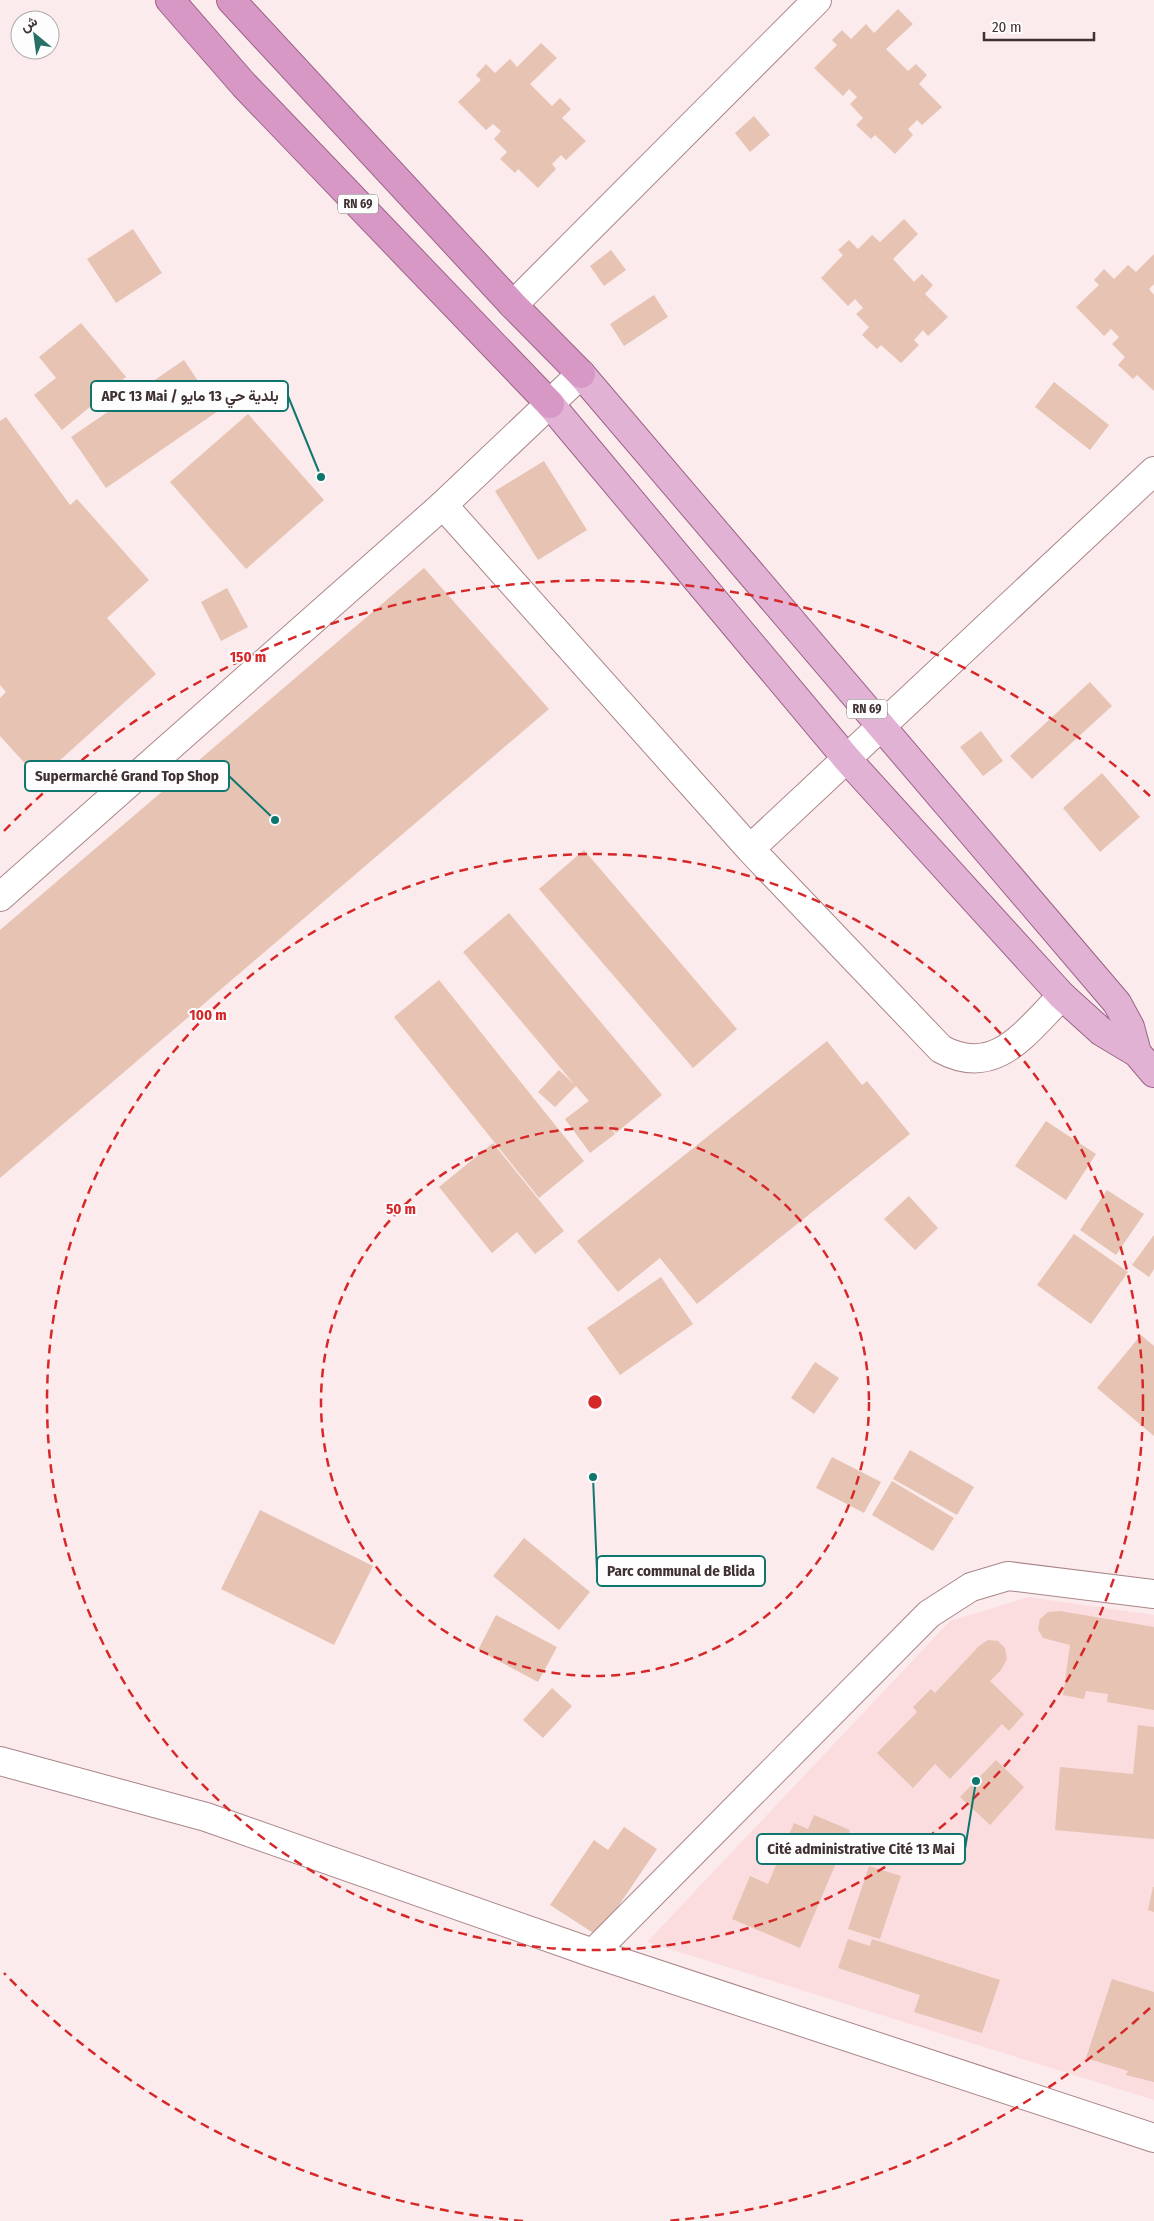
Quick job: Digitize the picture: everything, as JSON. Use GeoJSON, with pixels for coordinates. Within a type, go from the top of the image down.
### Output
{"type":"FeatureCollection","features":[{"type":"Feature","properties":{"kind":"highway","name":"RN 69"},"geometry":{"type":"LineString","coordinates":[[170,0],[244,85],[550,404]]}},
{"type":"Feature","properties":{"kind":"highway","name":"RN 69"},"geometry":{"type":"LineString","coordinates":[[231,0],[512,305],[581,374]]}},
{"type":"Feature","properties":{"kind":"main road","name":"RN 69"},"geometry":{"type":"LineString","coordinates":[[581,374],[1117,1003],[1130,1027],[1136,1053]]}},
{"type":"Feature","properties":{"kind":"main road","name":"RN 69"},"geometry":{"type":"LineString","coordinates":[[550,404],[847,759],[1062,996],[1102,1032],[1136,1053],[1154,1073]]}},
{"type":"Feature","properties":{"kind":"street"},"geometry":{"type":"LineString","coordinates":[[512,305],[817,0]]}},
{"type":"Feature","properties":{"kind":"street"},"geometry":{"type":"LineString","coordinates":[[0,897],[444,505],[581,374]]}},
{"type":"Feature","properties":{"kind":"street"},"geometry":{"type":"LineString","coordinates":[[750,849],[1154,471]]}},
{"type":"Feature","properties":{"kind":"street"},"geometry":{"type":"LineString","coordinates":[[444,505],[750,849],[941,1049],[954,1056],[968,1059],[997,1055],[1009,1048],[1062,996]]}},
{"type":"Feature","properties":{"kind":"street"},"geometry":{"type":"LineString","coordinates":[[593,1953],[929,1614],[938,1608],[971,1587],[1008,1576],[1154,1594]]}},
{"type":"Feature","properties":{"kind":"street"},"geometry":{"type":"LineString","coordinates":[[0,1761],[206,1817],[593,1953],[1154,2138]]}},
{"type":"Feature","properties":{"kind":"shaded area"},"geometry":{"type":"Polygon","coordinates":[[[1029,1597],[1154,1615],[1154,2100],[647,1942],[950,1621],[1029,1597]]]}},
{"type":"Feature","properties":{"kind":"building"},"geometry":{"type":"Polygon","coordinates":[[[898,9],[913,24],[886,49],[908,71],[916,64],[927,75],[919,84],[942,107],[922,125],[917,120],[908,129],[913,135],[895,154],[875,135],[871,139],[856,125],[863,118],[850,104],[857,97],[849,89],[843,96],[814,68],[837,45],[832,40],[842,30],[851,39],[866,24],[874,33],[898,9]]]}},
{"type":"Feature","properties":{"kind":"building"},"geometry":{"type":"Polygon","coordinates":[[[541,43],[557,58],[530,84],[552,106],[560,98],[571,109],[562,118],[586,141],[566,160],[561,155],[552,164],[556,169],[538,188],[518,169],[515,173],[500,159],[507,152],[494,139],[501,131],[493,124],[486,130],[458,102],[481,80],[476,75],[486,64],[495,73],[510,59],[517,67],[541,43]]]}},
{"type":"Feature","properties":{"kind":"building"},"geometry":{"type":"Polygon","coordinates":[[[754,116],[770,135],[750,152],[735,133],[754,116]]]}},
{"type":"Feature","properties":{"kind":"building"},"geometry":{"type":"Polygon","coordinates":[[[904,219],[918,234],[893,259],[914,282],[922,274],[933,285],[925,294],[948,317],[928,336],[923,330],[914,340],[919,345],[901,363],[881,345],[877,349],[862,335],[869,327],[856,314],[863,308],[855,299],[848,306],[821,278],[843,255],[838,250],[849,240],[858,249],[872,235],[880,242],[904,219]]]}},
{"type":"Feature","properties":{"kind":"building"},"geometry":{"type":"Polygon","coordinates":[[[133,229],[162,273],[116,303],[87,259],[133,229]]]}},
{"type":"Feature","properties":{"kind":"building"},"geometry":{"type":"Polygon","coordinates":[[[611,250],[626,270],[604,286],[590,266],[611,250]]]}},
{"type":"Feature","properties":{"kind":"building"},"geometry":{"type":"Polygon","coordinates":[[[1154,254],[1154,284],[1149,289],[1154,295],[1154,391],[1137,375],[1133,379],[1118,365],[1125,357],[1112,344],[1119,337],[1111,329],[1104,336],[1076,307],[1099,285],[1094,280],[1104,269],[1114,279],[1128,265],[1136,272],[1154,254]]]}},
{"type":"Feature","properties":{"kind":"building"},"geometry":{"type":"Polygon","coordinates":[[[654,295],[668,317],[624,346],[610,324],[654,295]]]}},
{"type":"Feature","properties":{"kind":"building"},"geometry":{"type":"Polygon","coordinates":[[[81,323],[126,377],[62,430],[34,395],[56,378],[39,357],[81,323]]]}},
{"type":"Feature","properties":{"kind":"building"},"geometry":{"type":"Polygon","coordinates":[[[184,360],[218,411],[106,488],[71,437],[184,360]]]}},
{"type":"Feature","properties":{"kind":"building"},"geometry":{"type":"Polygon","coordinates":[[[1054,382],[1109,425],[1090,450],[1035,407],[1054,382]]]}},
{"type":"Feature","properties":{"kind":"building"},"geometry":{"type":"Polygon","coordinates":[[[248,414],[324,500],[246,569],[170,482],[248,414]]]}},
{"type":"Feature","properties":{"kind":"building"},"geometry":{"type":"Polygon","coordinates":[[[6,417],[70,505],[77,499],[149,580],[107,618],[156,674],[39,779],[0,736],[0,698],[6,692],[0,685],[0,421],[6,417]]]}},
{"type":"Feature","properties":{"kind":"building"},"geometry":{"type":"Polygon","coordinates":[[[544,461],[587,530],[538,560],[495,491],[544,461]]]}},
{"type":"Feature","properties":{"kind":"building"},"geometry":{"type":"Polygon","coordinates":[[[424,568],[549,709],[0,1178],[0,930],[424,568]]]}},
{"type":"Feature","properties":{"kind":"building"},"geometry":{"type":"Polygon","coordinates":[[[227,588],[248,627],[221,641],[201,602],[227,588]]]}},
{"type":"Feature","properties":{"kind":"building"},"geometry":{"type":"Polygon","coordinates":[[[1090,682],[1112,706],[1032,779],[1010,756],[1090,682]]]}},
{"type":"Feature","properties":{"kind":"building"},"geometry":{"type":"Polygon","coordinates":[[[981,731],[1003,761],[983,776],[960,747],[981,731]]]}},
{"type":"Feature","properties":{"kind":"building"},"geometry":{"type":"Polygon","coordinates":[[[1102,773],[1140,817],[1100,852],[1063,808],[1102,773]]]}},
{"type":"Feature","properties":{"kind":"building"},"geometry":{"type":"Polygon","coordinates":[[[584,850],[737,1029],[693,1068],[539,889],[584,850]]]}},
{"type":"Feature","properties":{"kind":"building"},"geometry":{"type":"Polygon","coordinates":[[[509,913],[662,1095],[616,1133],[605,1121],[615,1134],[590,1153],[565,1119],[589,1101],[576,1086],[555,1107],[538,1092],[559,1070],[574,1084],[463,952],[509,913]]]}},
{"type":"Feature","properties":{"kind":"building"},"geometry":{"type":"Polygon","coordinates":[[[439,980],[584,1161],[539,1198],[394,1017],[439,980]]]}},
{"type":"Feature","properties":{"kind":"building"},"geometry":{"type":"Polygon","coordinates":[[[827,1041],[862,1085],[867,1081],[910,1134],[697,1304],[660,1258],[618,1292],[577,1241],[827,1041]]]}},
{"type":"Feature","properties":{"kind":"building"},"geometry":{"type":"Polygon","coordinates":[[[1046,1121],[1096,1154],[1066,1200],[1015,1166],[1046,1121]]]}},
{"type":"Feature","properties":{"kind":"building"},"geometry":{"type":"Polygon","coordinates":[[[493,1143],[564,1231],[535,1254],[517,1232],[492,1253],[439,1187],[493,1143]]]}},
{"type":"Feature","properties":{"kind":"building"},"geometry":{"type":"Polygon","coordinates":[[[1107,1190],[1144,1214],[1116,1255],[1080,1230],[1107,1190]]]}},
{"type":"Feature","properties":{"kind":"building"},"geometry":{"type":"Polygon","coordinates":[[[909,1196],[938,1228],[915,1250],[884,1219],[909,1196]]]}},
{"type":"Feature","properties":{"kind":"building"},"geometry":{"type":"Polygon","coordinates":[[[1074,1234],[1128,1272],[1091,1324],[1037,1285],[1074,1234]]]}},
{"type":"Feature","properties":{"kind":"building"},"geometry":{"type":"Polygon","coordinates":[[[1154,1235],[1154,1269],[1149,1277],[1132,1265],[1154,1235]]]}},
{"type":"Feature","properties":{"kind":"building"},"geometry":{"type":"Polygon","coordinates":[[[661,1277],[693,1324],[620,1375],[587,1328],[661,1277]]]}},
{"type":"Feature","properties":{"kind":"building"},"geometry":{"type":"Polygon","coordinates":[[[1141,1335],[1154,1346],[1154,1436],[1097,1388],[1141,1335]]]}},
{"type":"Feature","properties":{"kind":"building"},"geometry":{"type":"Polygon","coordinates":[[[815,1362],[839,1378],[814,1414],[791,1398],[815,1362]]]}},
{"type":"Feature","properties":{"kind":"building"},"geometry":{"type":"Polygon","coordinates":[[[910,1450],[974,1487],[957,1515],[893,1479],[910,1450]]]}},
{"type":"Feature","properties":{"kind":"building"},"geometry":{"type":"Polygon","coordinates":[[[832,1457],[881,1482],[864,1513],[816,1488],[832,1457]]]}},
{"type":"Feature","properties":{"kind":"building"},"geometry":{"type":"Polygon","coordinates":[[[892,1481],[954,1518],[933,1551],[872,1515],[892,1481]]]}},
{"type":"Feature","properties":{"kind":"building"},"geometry":{"type":"Polygon","coordinates":[[[260,1510],[373,1566],[334,1645],[221,1589],[260,1510]]]}},
{"type":"Feature","properties":{"kind":"building"},"geometry":{"type":"Polygon","coordinates":[[[524,1538],[590,1592],[559,1630],[493,1576],[524,1538]]]}},
{"type":"Feature","properties":{"kind":"building"},"geometry":{"type":"Polygon","coordinates":[[[1060,1611],[1154,1627],[1154,1710],[1107,1702],[1108,1694],[1086,1691],[1084,1699],[1063,1695],[1070,1645],[1043,1638],[1038,1629],[1040,1619],[1048,1612],[1060,1611]]]}},
{"type":"Feature","properties":{"kind":"building"},"geometry":{"type":"Polygon","coordinates":[[[496,1615],[557,1647],[538,1682],[478,1650],[496,1615]]]}},
{"type":"Feature","properties":{"kind":"building"},"geometry":{"type":"Polygon","coordinates":[[[988,1640],[998,1641],[1005,1648],[1007,1659],[1001,1670],[990,1681],[1024,1714],[1009,1731],[1002,1724],[950,1779],[935,1764],[913,1788],[877,1753],[917,1712],[913,1707],[931,1689],[935,1693],[979,1646],[988,1640]]]}},
{"type":"Feature","properties":{"kind":"building"},"geometry":{"type":"Polygon","coordinates":[[[552,1688],[572,1706],[543,1738],[523,1720],[552,1688]]]}},
{"type":"Feature","properties":{"kind":"building"},"geometry":{"type":"Polygon","coordinates":[[[1138,1725],[1154,1727],[1154,1839],[1055,1830],[1060,1767],[1133,1774],[1138,1725]]]}},
{"type":"Feature","properties":{"kind":"building"},"geometry":{"type":"Polygon","coordinates":[[[996,1760],[1024,1787],[990,1825],[960,1797],[996,1760]]]}},
{"type":"Feature","properties":{"kind":"building"},"geometry":{"type":"Polygon","coordinates":[[[814,1815],[850,1830],[800,1948],[732,1919],[750,1876],[768,1884],[794,1823],[808,1829],[814,1815]]]}},
{"type":"Feature","properties":{"kind":"building"},"geometry":{"type":"Polygon","coordinates":[[[624,1827],[657,1849],[598,1936],[550,1905],[594,1840],[608,1850],[624,1827]]]}},
{"type":"Feature","properties":{"kind":"building"},"geometry":{"type":"Polygon","coordinates":[[[869,1866],[901,1876],[880,1939],[848,1929],[869,1866]]]}},
{"type":"Feature","properties":{"kind":"building"},"geometry":{"type":"Polygon","coordinates":[[[1154,1887],[1154,1912],[1148,1910],[1154,1887]]]}},
{"type":"Feature","properties":{"kind":"building"},"geometry":{"type":"Polygon","coordinates":[[[848,1939],[870,1946],[872,1939],[1000,1980],[982,2033],[914,2012],[920,1995],[838,1968],[848,1939]]]}},
{"type":"Feature","properties":{"kind":"building"},"geometry":{"type":"Polygon","coordinates":[[[1112,1979],[1154,1992],[1154,2082],[1126,2075],[1128,2071],[1086,2058],[1112,1979]]]}},
{"type":"Feature","properties":{"kind":"place","name":"APC 13 Mai / بلدية حي 13 مايو"},"geometry":{"type":"Point","coordinates":[321,477]}},
{"type":"Feature","properties":{"kind":"place","name":"Supermarché Grand Top Shop"},"geometry":{"type":"Point","coordinates":[275,820]}},
{"type":"Feature","properties":{"kind":"place","name":"Parc communal de Blida"},"geometry":{"type":"Point","coordinates":[593,1477]}},
{"type":"Feature","properties":{"kind":"place","name":"Cité administrative Cité 13 Mai"},"geometry":{"type":"Point","coordinates":[976,1781]}}]}
